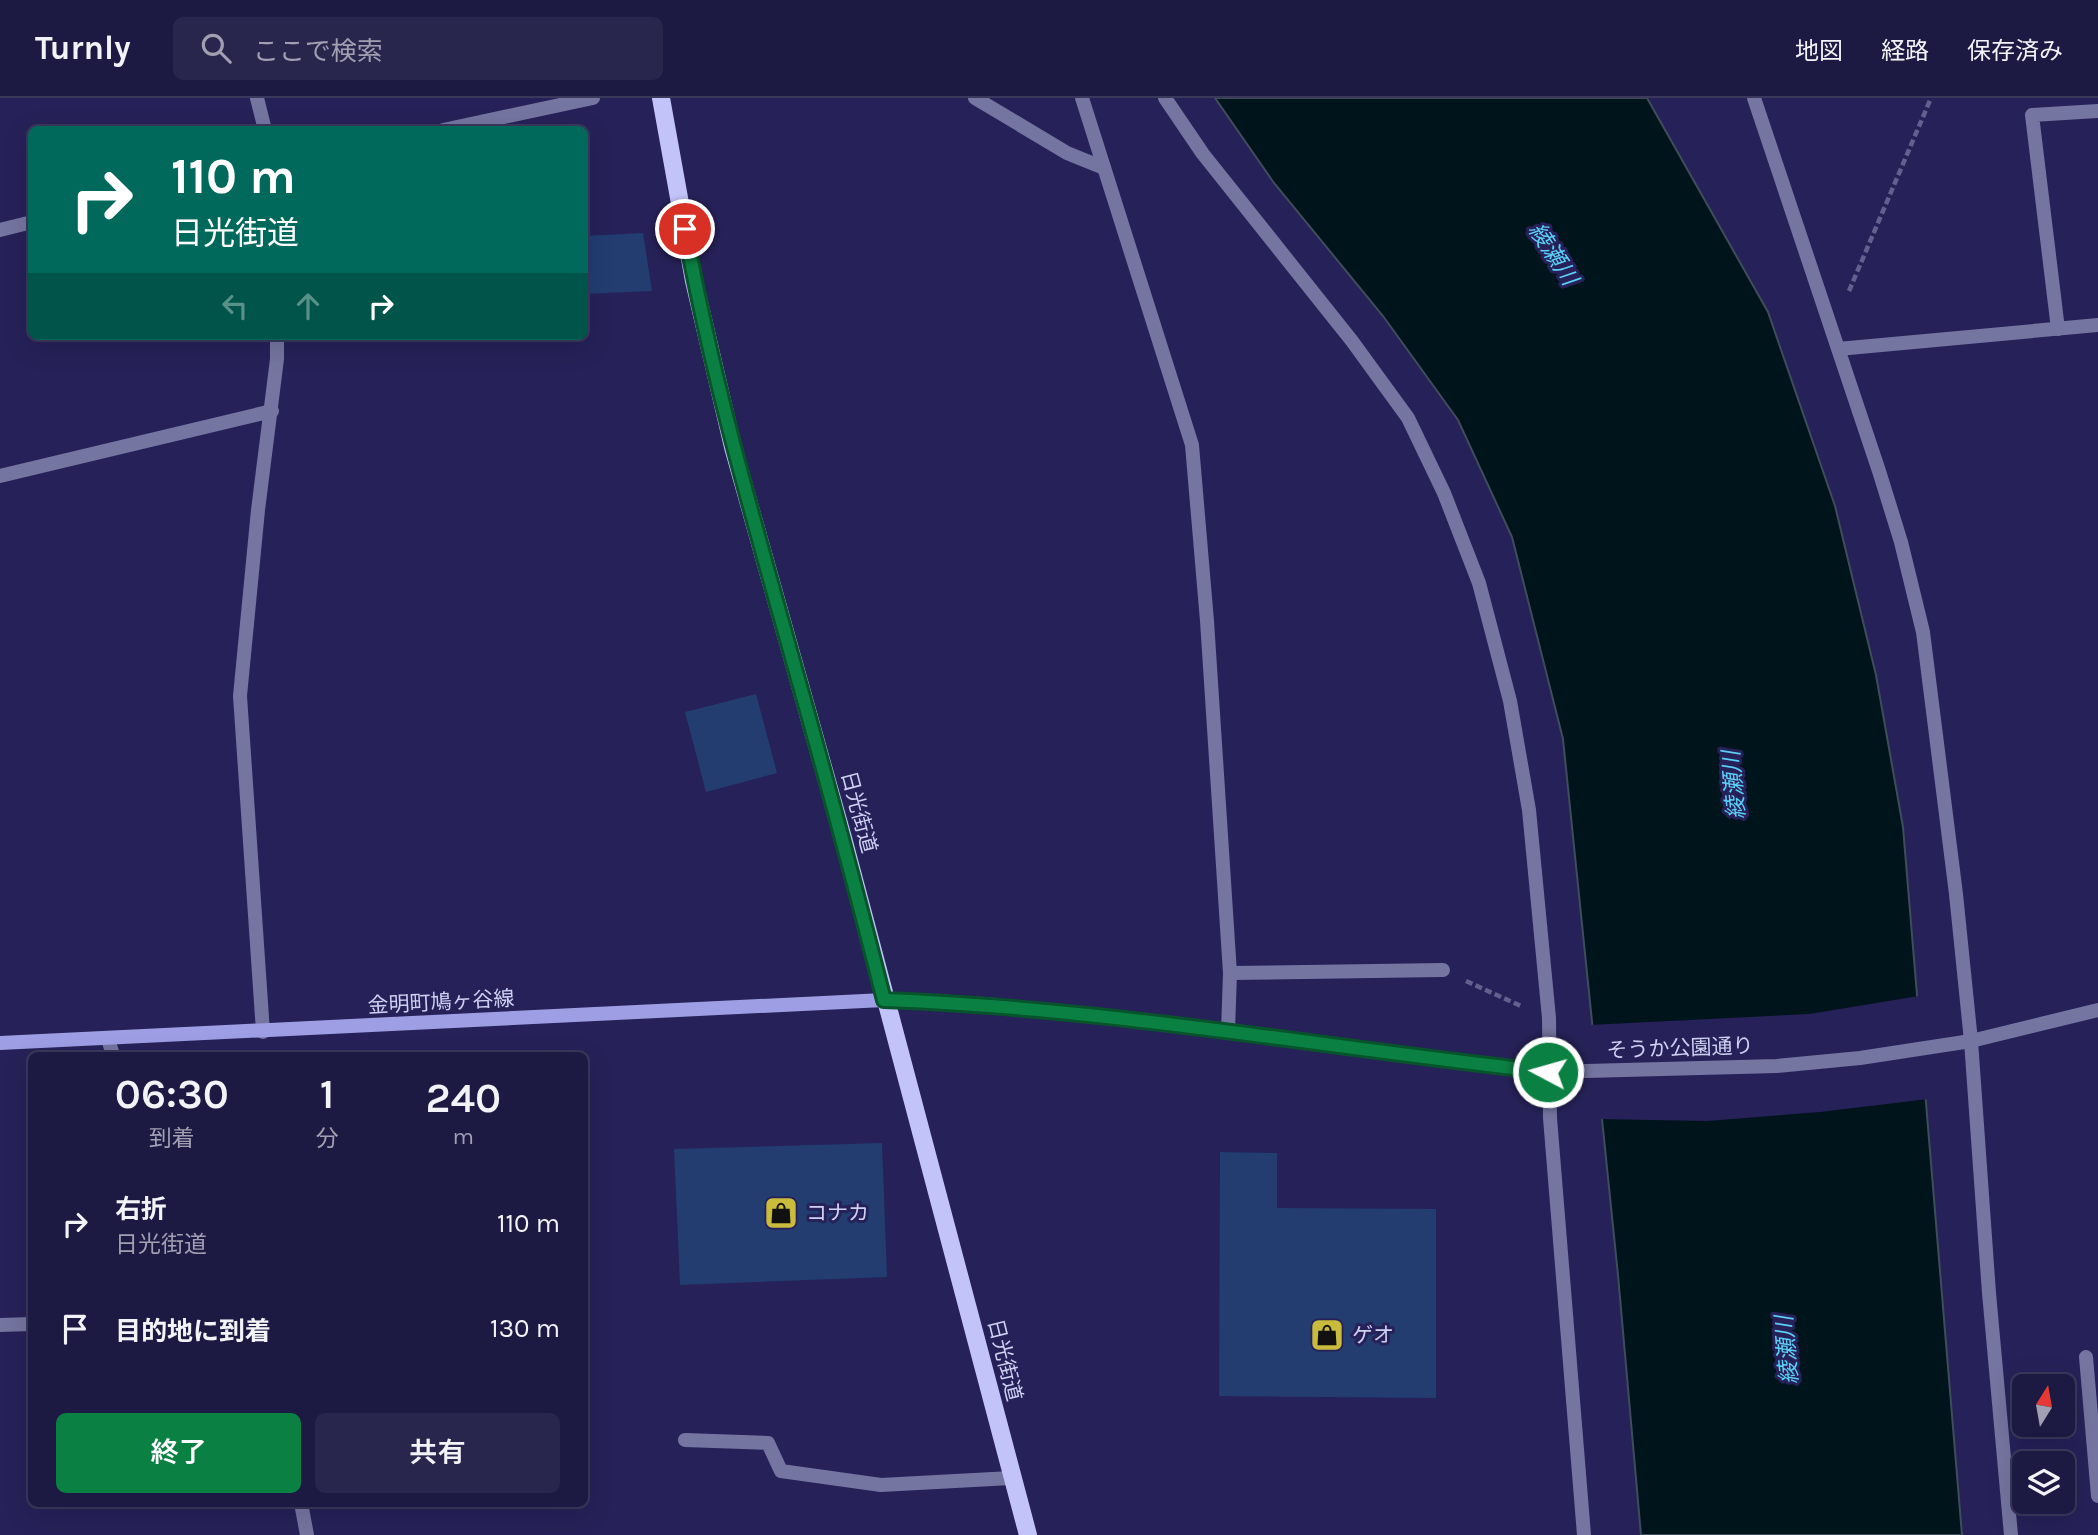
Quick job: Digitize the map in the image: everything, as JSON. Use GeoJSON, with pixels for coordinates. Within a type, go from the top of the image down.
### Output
{"type":"FeatureCollection","features":[{"type":"Feature","properties":{"kind":"main road","name":"日光街道"},"geometry":{"type":"LineString","coordinates":[[661,98],[694,281],[733,447],[843,838],[1028,1535]]}},
{"type":"Feature","properties":{"kind":"main road","name":"金明町鳩ヶ谷線"},"geometry":{"type":"LineString","coordinates":[[0,1043],[884,1000]]}},
{"type":"Feature","properties":{"kind":"street"},"geometry":{"type":"LineString","coordinates":[[257,98],[264,126]]}},
{"type":"Feature","properties":{"kind":"street"},"geometry":{"type":"LineString","coordinates":[[462,126],[593,98]]}},
{"type":"Feature","properties":{"kind":"street"},"geometry":{"type":"LineString","coordinates":[[975,98],[1067,153],[1104,168]]}},
{"type":"Feature","properties":{"kind":"street"},"geometry":{"type":"LineString","coordinates":[[1082,98],[1192,445],[1207,621],[1230,973],[1228,1031]]}},
{"type":"Feature","properties":{"kind":"street"},"geometry":{"type":"LineString","coordinates":[[1166,98],[1203,153],[1344,331],[1408,418],[1444,493],[1479,583],[1515,729],[1529,810],[1549,1018],[1548,1072],[1584,1535]]}},
{"type":"Feature","properties":{"kind":"street"},"geometry":{"type":"LineString","coordinates":[[1754,98],[1902,542],[1923,632],[1956,894],[1971,1041],[1989,1293],[2011,1535]]}},
{"type":"Feature","properties":{"kind":"street"},"geometry":{"type":"LineString","coordinates":[[2058,329],[2032,115],[2098,111]]}},
{"type":"Feature","properties":{"kind":"street"},"geometry":{"type":"LineString","coordinates":[[0,230],[28,223]]}},
{"type":"Feature","properties":{"kind":"street"},"geometry":{"type":"LineString","coordinates":[[1838,349],[2098,325]]}},
{"type":"Feature","properties":{"kind":"street"},"geometry":{"type":"LineString","coordinates":[[262,1032],[240,696],[258,510],[272,411],[277,340]]}},
{"type":"Feature","properties":{"kind":"street"},"geometry":{"type":"LineString","coordinates":[[0,476],[272,411]]}},
{"type":"Feature","properties":{"kind":"street"},"geometry":{"type":"LineString","coordinates":[[1230,973],[1443,970]]}},
{"type":"Feature","properties":{"kind":"street","name":"そうか公園通り"},"geometry":{"type":"LineString","coordinates":[[884,1000],[985,1004],[1228,1031],[1548,1072],[1777,1066],[1950,1045],[2098,1010]]}},
{"type":"Feature","properties":{"kind":"street"},"geometry":{"type":"LineString","coordinates":[[108,1039],[112,1052]]}},
{"type":"Feature","properties":{"kind":"street"},"geometry":{"type":"LineString","coordinates":[[0,1325],[28,1324]]}},
{"type":"Feature","properties":{"kind":"street"},"geometry":{"type":"LineString","coordinates":[[2086,1357],[2098,1496]]}},
{"type":"Feature","properties":{"kind":"street"},"geometry":{"type":"LineString","coordinates":[[685,1440],[768,1443],[781,1471],[881,1485],[1011,1478]]}},
{"type":"Feature","properties":{"kind":"street"},"geometry":{"type":"LineString","coordinates":[[302,1507],[307,1535]]}},
{"type":"Feature","properties":{"kind":"path"},"geometry":{"type":"LineString","coordinates":[[1832,334],[1931,98]]}},
{"type":"Feature","properties":{"kind":"path"},"geometry":{"type":"LineString","coordinates":[[1443,970],[1509,1001]]}},
{"type":"Feature","properties":{"kind":"water","name":"綾瀬川"},"geometry":{"type":"Polygon","coordinates":[[[1215,98],[1647,98],[1768,312],[1835,506],[1876,675],[1903,827],[1962,1535],[1641,1535],[1618,1275],[1563,739],[1512,537],[1458,420],[1383,316],[1274,183],[1215,98]]]}},
{"type":"Feature","properties":{"kind":"pier"},"geometry":{"type":"Polygon","coordinates":[[[1919,996],[1928,1099],[1820,1112],[1707,1121],[1598,1119],[1589,1025],[1809,1014],[1919,996]]]}},
{"type":"Feature","properties":{"kind":"building"},"geometry":{"type":"Polygon","coordinates":[[[643,233],[652,291],[588,294],[588,236],[643,233]]]}},
{"type":"Feature","properties":{"kind":"building"},"geometry":{"type":"Polygon","coordinates":[[[756,694],[777,773],[706,792],[685,712],[756,694]]]}},
{"type":"Feature","properties":{"kind":"building"},"geometry":{"type":"Polygon","coordinates":[[[882,1143],[887,1277],[680,1285],[674,1149],[882,1143]]]}},
{"type":"Feature","properties":{"kind":"building","name":"ゲオ"},"geometry":{"type":"Polygon","coordinates":[[[1220,1152],[1277,1153],[1277,1208],[1436,1209],[1436,1398],[1219,1396],[1220,1152]]]}},
{"type":"Feature","properties":{"kind":"place","name":"コナカ"},"geometry":{"type":"Point","coordinates":[781,1213]}},
{"type":"Feature","properties":{"kind":"place","name":"ゲオ"},"geometry":{"type":"Point","coordinates":[1327,1335]}},
{"type":"Feature","properties":{"kind":"route"},"geometry":{"type":"LineString","coordinates":[[685,229],[694,281],[733,447],[843,838],[884,1000],[985,1004],[1228,1031],[1548,1072]]}}]}
